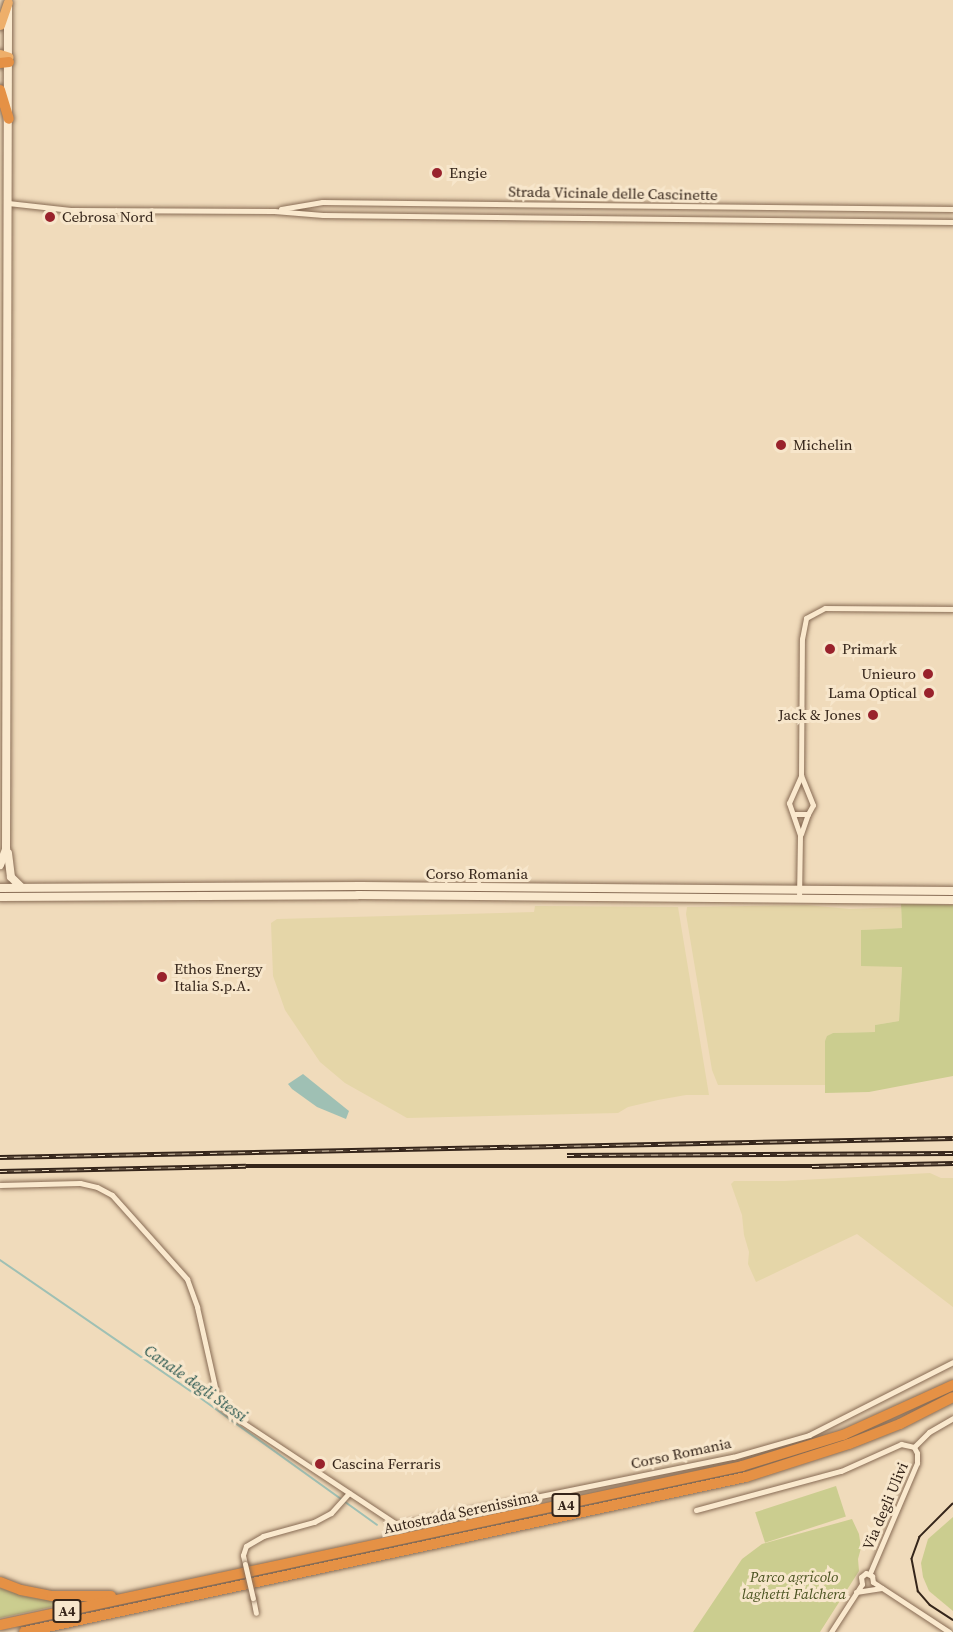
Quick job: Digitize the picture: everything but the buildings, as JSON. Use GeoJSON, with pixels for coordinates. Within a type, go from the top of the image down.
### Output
{"type":"FeatureCollection","features":[{"type":"Feature","properties":{"kind":"highway"},"geometry":{"type":"LineString","coordinates":[[0,25],[9,1]]}},
{"type":"Feature","properties":{"kind":"highway"},"geometry":{"type":"LineString","coordinates":[[0,90],[9,119]]}},
{"type":"Feature","properties":{"kind":"highway","name":"Autostrada Serenissima"},"geometry":{"type":"LineString","coordinates":[[0,1625],[742,1466],[843,1435],[893,1415],[953,1385]]}},
{"type":"Feature","properties":{"kind":"highway","name":"Autostrada Serenissima"},"geometry":{"type":"LineString","coordinates":[[24,1632],[746,1477],[849,1444],[900,1424],[953,1397]]}},
{"type":"Feature","properties":{"kind":"highway"},"geometry":{"type":"LineString","coordinates":[[0,1575],[29,1589],[66,1597]]}},
{"type":"Feature","properties":{"kind":"highway"},"geometry":{"type":"LineString","coordinates":[[0,1582],[21,1590],[66,1597],[134,1596]]}},
{"type":"Feature","properties":{"kind":"highway"},"geometry":{"type":"LineString","coordinates":[[51,1632],[77,1621]]}},
{"type":"Feature","properties":{"kind":"main road"},"geometry":{"type":"LineString","coordinates":[[9,1],[5,59],[9,119],[4,774],[6,849],[12,880],[24,889]]}},
{"type":"Feature","properties":{"kind":"main road"},"geometry":{"type":"LineString","coordinates":[[1,863],[6,849]]}},
{"type":"Feature","properties":{"kind":"main road","name":"Corso Romania"},"geometry":{"type":"LineString","coordinates":[[0,888],[361,886],[953,900]]}},
{"type":"Feature","properties":{"kind":"main road","name":"Corso Romania"},"geometry":{"type":"LineString","coordinates":[[0,897],[799,895],[953,891]]}},
{"type":"Feature","properties":{"kind":"street","name":"Strada Vicinale delle Cascinette"},"geometry":{"type":"LineString","coordinates":[[274,211],[322,202],[953,209]]}},
{"type":"Feature","properties":{"kind":"street","name":"Strada Vicinale delle Cascinette"},"geometry":{"type":"LineString","coordinates":[[8,203],[70,210],[953,222]]}},
{"type":"Feature","properties":{"kind":"street"},"geometry":{"type":"LineString","coordinates":[[510,204],[510,217]]}},
{"type":"Feature","properties":{"kind":"street"},"geometry":{"type":"LineString","coordinates":[[584,205],[584,218]]}},
{"type":"Feature","properties":{"kind":"street"},"geometry":{"type":"LineString","coordinates":[[800,835],[807,814],[813,805],[801,776],[802,639],[806,618],[825,608],[953,609]]}},
{"type":"Feature","properties":{"kind":"street"},"geometry":{"type":"LineString","coordinates":[[799,895],[800,835],[795,814],[789,806],[801,776]]}},
{"type":"Feature","properties":{"kind":"street"},"geometry":{"type":"LineString","coordinates":[[794,794],[807,794]]}},
{"type":"Feature","properties":{"kind":"street"},"geometry":{"type":"LineString","coordinates":[[795,814],[807,814]]}},
{"type":"Feature","properties":{"kind":"street"},"geometry":{"type":"LineString","coordinates":[[0,1185],[80,1183],[97,1187],[112,1196],[187,1279],[197,1306],[221,1406],[349,1493],[331,1513],[314,1522],[263,1536],[246,1546],[243,1555],[256,1613]]}},
{"type":"Feature","properties":{"kind":"street","name":"Corso Romania"},"geometry":{"type":"LineString","coordinates":[[349,1493],[398,1525],[733,1457],[810,1435],[953,1362]]}},
{"type":"Feature","properties":{"kind":"street"},"geometry":{"type":"LineString","coordinates":[[696,1510],[841,1471],[901,1444],[914,1447],[928,1432],[953,1418]]}},
{"type":"Feature","properties":{"kind":"street","name":"Via degli Ulivi"},"geometry":{"type":"LineString","coordinates":[[862,1584],[861,1577],[870,1573],[917,1463],[917,1452],[914,1447]]}},
{"type":"Feature","properties":{"kind":"street"},"geometry":{"type":"LineString","coordinates":[[870,1573],[873,1582],[949,1632]]}},
{"type":"Feature","properties":{"kind":"street"},"geometry":{"type":"LineString","coordinates":[[831,1632],[862,1584],[868,1587],[873,1582]]}},
{"type":"Feature","properties":{"kind":"street"},"geometry":{"type":"LineString","coordinates":[[856,1592],[884,1588]]}},
{"type":"Feature","properties":{"kind":"shaded area"},"geometry":{"type":"Polygon","coordinates":[[[806,905],[850,909],[901,907],[902,928],[861,930],[902,967],[899,1021],[875,1025],[875,1032],[833,1033],[828,1036],[825,1041],[825,1085],[718,1085],[712,1070],[686,914],[687,907],[806,905]]]}},
{"type":"Feature","properties":{"kind":"shaded area"},"geometry":{"type":"Polygon","coordinates":[[[535,906],[678,907],[709,1095],[686,1095],[658,1100],[628,1107],[618,1113],[407,1118],[345,1083],[320,1062],[285,1010],[273,976],[271,923],[277,919],[534,912],[535,906]]]}},
{"type":"Feature","properties":{"kind":"shaded area"},"geometry":{"type":"Polygon","coordinates":[[[930,1173],[941,1178],[953,1178],[953,1307],[857,1234],[756,1282],[748,1264],[749,1252],[742,1215],[731,1184],[734,1181],[784,1181],[930,1173]]]}},
{"type":"Feature","properties":{"kind":"green space"},"geometry":{"type":"Polygon","coordinates":[[[901,904],[953,905],[953,1076],[869,1092],[825,1093],[825,1041],[827,1036],[833,1033],[875,1032],[875,1025],[899,1021],[902,967],[861,966],[861,930],[902,928],[901,904]]]}},
{"type":"Feature","properties":{"kind":"green space"},"geometry":{"type":"Polygon","coordinates":[[[836,1486],[846,1516],[765,1543],[755,1512],[836,1486]]]}},
{"type":"Feature","properties":{"kind":"green space"},"geometry":{"type":"Polygon","coordinates":[[[953,1517],[953,1611],[929,1591],[923,1577],[921,1563],[928,1539],[953,1517]]]}},
{"type":"Feature","properties":{"kind":"green space","name":"Parco agricolo laghetti Falchera"},"geometry":{"type":"Polygon","coordinates":[[[852,1519],[859,1534],[861,1548],[858,1559],[859,1571],[820,1632],[693,1632],[742,1559],[762,1544],[852,1519]]]}},
{"type":"Feature","properties":{"kind":"green space"},"geometry":{"type":"Polygon","coordinates":[[[0,1588],[23,1596],[56,1602],[56,1606],[0,1618],[0,1588]]]}},
{"type":"Feature","properties":{"kind":"water"},"geometry":{"type":"Polygon","coordinates":[[[303,1074],[349,1111],[346,1119],[317,1107],[292,1089],[288,1084],[303,1074]]]}},
{"type":"Feature","properties":{"kind":"waterway","name":"Canale degli Stessi"},"geometry":{"type":"LineString","coordinates":[[0,1260],[199,1397],[377,1525]]}},
{"type":"Feature","properties":{"kind":"tram line"},"geometry":{"type":"LineString","coordinates":[[953,1504],[920,1537],[912,1559],[918,1591],[930,1605],[953,1620]]}},
{"type":"Feature","properties":{"kind":"railway"},"geometry":{"type":"LineString","coordinates":[[0,1157],[953,1138]]}},
{"type":"Feature","properties":{"kind":"railway"},"geometry":{"type":"LineString","coordinates":[[567,1155],[953,1153]]}},
{"type":"Feature","properties":{"kind":"railway"},"geometry":{"type":"LineString","coordinates":[[0,1171],[246,1166],[812,1166],[953,1163]]}},
{"type":"Feature","properties":{"kind":"place","name":"Engie"},"geometry":{"type":"Point","coordinates":[437,173]}},
{"type":"Feature","properties":{"kind":"place","name":"Cebrosa Nord"},"geometry":{"type":"Point","coordinates":[50,217]}},
{"type":"Feature","properties":{"kind":"place","name":"Michelin"},"geometry":{"type":"Point","coordinates":[781,445]}},
{"type":"Feature","properties":{"kind":"place","name":"Primark"},"geometry":{"type":"Point","coordinates":[830,649]}},
{"type":"Feature","properties":{"kind":"place","name":"Unieuro"},"geometry":{"type":"Point","coordinates":[928,674]}},
{"type":"Feature","properties":{"kind":"place","name":"Lama Optical"},"geometry":{"type":"Point","coordinates":[929,693]}},
{"type":"Feature","properties":{"kind":"place","name":"Jack & Jones"},"geometry":{"type":"Point","coordinates":[873,715]}},
{"type":"Feature","properties":{"kind":"place","name":"Ethos Energy Italia S.p.A."},"geometry":{"type":"Point","coordinates":[162,977]}},
{"type":"Feature","properties":{"kind":"place","name":"Cascina Ferraris"},"geometry":{"type":"Point","coordinates":[320,1464]}}]}
